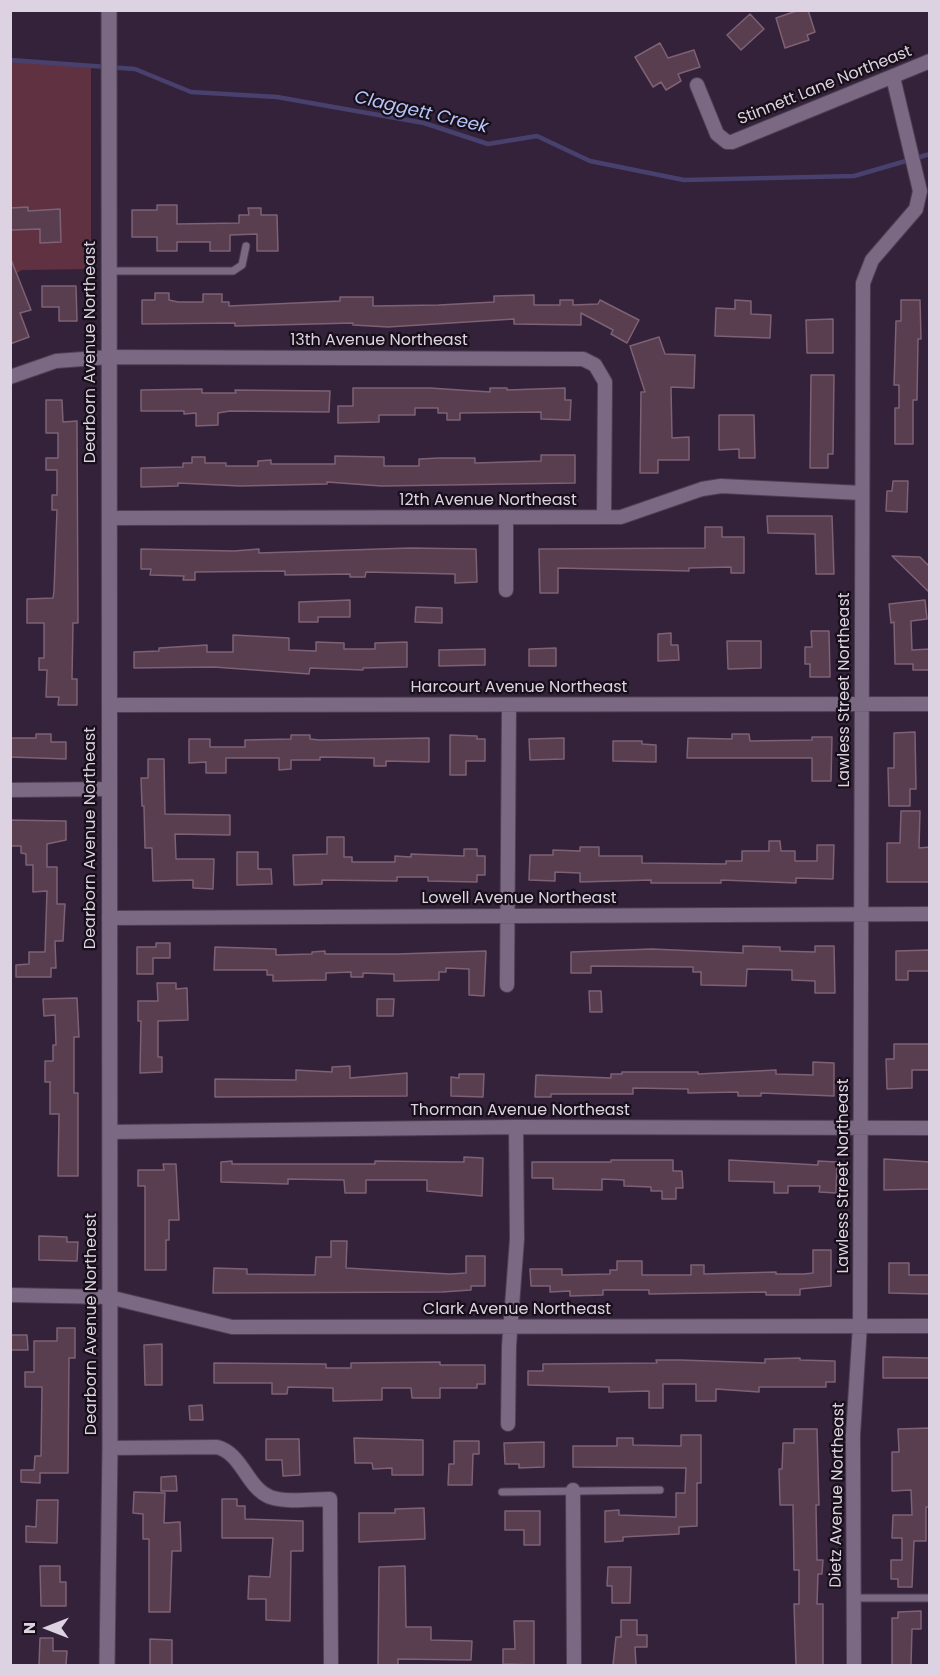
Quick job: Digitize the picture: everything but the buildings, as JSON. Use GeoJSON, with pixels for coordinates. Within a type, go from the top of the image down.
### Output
{"type":"FeatureCollection","features":[{"type":"Feature","properties":{"kind":"street","name":"Dearborn Avenue Northeast"},"geometry":{"type":"LineString","coordinates":[[107,1665],[110,1448],[109,16]]}},
{"type":"Feature","properties":{"kind":"street","name":"Stinnett Lane Northeast"},"geometry":{"type":"LineString","coordinates":[[698,85],[717,134],[727,142],[893,77],[930,60]]}},
{"type":"Feature","properties":{"kind":"street","name":"Lawless Street Northeast"},"geometry":{"type":"LineString","coordinates":[[860,1325],[862,283],[872,260],[916,209],[920,199],[920,182],[893,77]]}},
{"type":"Feature","properties":{"kind":"street","name":"13th Avenue Northeast"},"geometry":{"type":"LineString","coordinates":[[10,377],[56,360],[110,357],[583,359],[595,365],[605,382],[604,517]]}},
{"type":"Feature","properties":{"kind":"street","name":"12th Avenue Northeast"},"geometry":{"type":"LineString","coordinates":[[109,518],[604,517],[635,514],[675,497],[721,486],[862,493]]}},
{"type":"Feature","properties":{"kind":"street"},"geometry":{"type":"LineString","coordinates":[[506,517],[506,590]]}},
{"type":"Feature","properties":{"kind":"street","name":"Harcourt Avenue Northeast"},"geometry":{"type":"LineString","coordinates":[[109,705],[930,704]]}},
{"type":"Feature","properties":{"kind":"street"},"geometry":{"type":"LineString","coordinates":[[507,985],[509,705]]}},
{"type":"Feature","properties":{"kind":"street"},"geometry":{"type":"LineString","coordinates":[[10,790],[109,789]]}},
{"type":"Feature","properties":{"kind":"street","name":"Lowell Avenue Northeast"},"geometry":{"type":"LineString","coordinates":[[109,918],[930,914]]}},
{"type":"Feature","properties":{"kind":"street"},"geometry":{"type":"LineString","coordinates":[[508,1424],[511,1326],[517,1246],[516,1127]]}},
{"type":"Feature","properties":{"kind":"street","name":"Thorman Avenue Northeast"},"geometry":{"type":"LineString","coordinates":[[110,1132],[516,1127],[930,1128]]}},
{"type":"Feature","properties":{"kind":"street","name":"Clark Avenue Northeast"},"geometry":{"type":"LineString","coordinates":[[10,1294],[110,1297],[232,1328],[930,1326]]}},
{"type":"Feature","properties":{"kind":"street","name":"Dietz Avenue Northeast"},"geometry":{"type":"LineString","coordinates":[[854,1665],[853,1435],[860,1325]]}},
{"type":"Feature","properties":{"kind":"street"},"geometry":{"type":"LineString","coordinates":[[110,1448],[225,1449],[267,1496],[277,1499],[330,1499],[331,1665]]}},
{"type":"Feature","properties":{"kind":"street"},"geometry":{"type":"LineString","coordinates":[[573,1491],[574,1665]]}},
{"type":"Feature","properties":{"kind":"lane"},"geometry":{"type":"LineString","coordinates":[[110,271],[233,271],[242,265],[246,246]]}},
{"type":"Feature","properties":{"kind":"lane"},"geometry":{"type":"LineString","coordinates":[[502,1492],[660,1490]]}},
{"type":"Feature","properties":{"kind":"lane"},"geometry":{"type":"LineString","coordinates":[[854,1598],[930,1598]]}},
{"type":"Feature","properties":{"kind":"shaded area"},"geometry":{"type":"Polygon","coordinates":[[[10,60],[91,65],[91,269],[22,270],[11,276],[10,60]]]}},
{"type":"Feature","properties":{"kind":"waterway","name":"Claggett Creek"},"geometry":{"type":"LineString","coordinates":[[10,60],[135,69],[191,92],[277,97],[424,123],[488,144],[537,136],[590,161],[684,180],[854,176],[930,154]]}}]}
